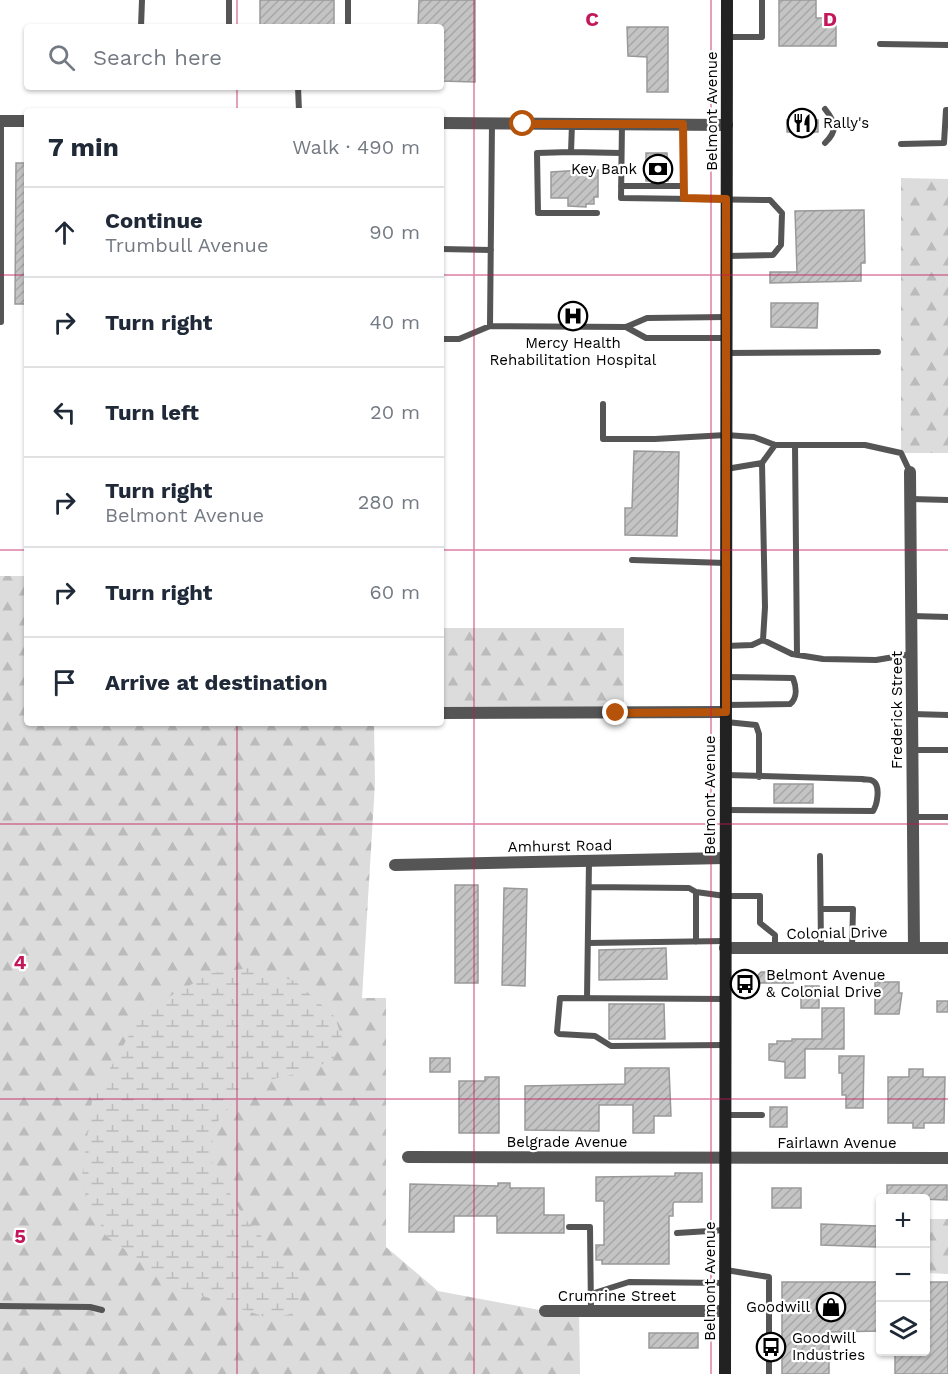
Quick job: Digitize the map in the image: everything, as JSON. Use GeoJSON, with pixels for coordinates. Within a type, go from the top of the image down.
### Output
{"type":"FeatureCollection","features":[{"type":"Feature","properties":{"kind":"main road","name":"Belmont Avenue"},"geometry":{"type":"LineString","coordinates":[[725,1374],[727,0]]}},
{"type":"Feature","properties":{"kind":"street"},"geometry":{"type":"LineString","coordinates":[[0,121],[24,121]]}},
{"type":"Feature","properties":{"kind":"street"},"geometry":{"type":"LineString","coordinates":[[444,123],[727,125]]}},
{"type":"Feature","properties":{"kind":"street","name":"Frederick Street"},"geometry":{"type":"LineString","coordinates":[[910,472],[914,947]]}},
{"type":"Feature","properties":{"kind":"street"},"geometry":{"type":"LineString","coordinates":[[444,713],[726,713]]}},
{"type":"Feature","properties":{"kind":"street","name":"Amhurst Road"},"geometry":{"type":"LineString","coordinates":[[394,865],[726,858]]}},
{"type":"Feature","properties":{"kind":"street","name":"Colonial Drive"},"geometry":{"type":"LineString","coordinates":[[726,945],[775,949],[948,948]]}},
{"type":"Feature","properties":{"kind":"street","name":"Belgrade Avenue"},"geometry":{"type":"LineString","coordinates":[[408,1157],[725,1158]]}},
{"type":"Feature","properties":{"kind":"street","name":"Fairlawn Avenue"},"geometry":{"type":"LineString","coordinates":[[725,1158],[948,1158]]}},
{"type":"Feature","properties":{"kind":"street","name":"Crumrine Street"},"geometry":{"type":"LineString","coordinates":[[545,1311],[725,1311]]}},
{"type":"Feature","properties":{"kind":"lane"},"geometry":{"type":"LineString","coordinates":[[141,24],[142,0]]}},
{"type":"Feature","properties":{"kind":"lane"},"geometry":{"type":"LineString","coordinates":[[229,0],[229,24]]}},
{"type":"Feature","properties":{"kind":"lane"},"geometry":{"type":"LineString","coordinates":[[348,0],[348,24]]}},
{"type":"Feature","properties":{"kind":"lane"},"geometry":{"type":"LineString","coordinates":[[727,37],[762,37],[762,0]]}},
{"type":"Feature","properties":{"kind":"lane"},"geometry":{"type":"LineString","coordinates":[[880,44],[948,45]]}},
{"type":"Feature","properties":{"kind":"lane"},"geometry":{"type":"LineString","coordinates":[[298,90],[299,108]]}},
{"type":"Feature","properties":{"kind":"lane"},"geometry":{"type":"LineString","coordinates":[[825,109],[832,118],[834,131],[825,143]]}},
{"type":"Feature","properties":{"kind":"lane"},"geometry":{"type":"LineString","coordinates":[[901,144],[944,143],[946,110],[948,110]]}},
{"type":"Feature","properties":{"kind":"lane"},"geometry":{"type":"LineString","coordinates":[[0,121],[1,322]]}},
{"type":"Feature","properties":{"kind":"lane"},"geometry":{"type":"LineString","coordinates":[[490,326],[492,123]]}},
{"type":"Feature","properties":{"kind":"lane"},"geometry":{"type":"LineString","coordinates":[[571,152],[572,124]]}},
{"type":"Feature","properties":{"kind":"lane"},"geometry":{"type":"LineString","coordinates":[[622,124],[621,198],[770,200],[782,213],[781,245],[773,255],[726,256]]}},
{"type":"Feature","properties":{"kind":"lane"},"geometry":{"type":"LineString","coordinates":[[683,124],[684,198]]}},
{"type":"Feature","properties":{"kind":"lane"},"geometry":{"type":"LineString","coordinates":[[597,213],[538,213],[537,153],[621,153]]}},
{"type":"Feature","properties":{"kind":"lane"},"geometry":{"type":"LineString","coordinates":[[621,186],[684,186]]}},
{"type":"Feature","properties":{"kind":"lane"},"geometry":{"type":"LineString","coordinates":[[444,249],[491,250]]}},
{"type":"Feature","properties":{"kind":"lane"},"geometry":{"type":"LineString","coordinates":[[444,339],[459,339],[490,326],[626,327],[647,318],[726,317]]}},
{"type":"Feature","properties":{"kind":"lane"},"geometry":{"type":"LineString","coordinates":[[626,327],[646,338],[726,338]]}},
{"type":"Feature","properties":{"kind":"lane"},"geometry":{"type":"LineString","coordinates":[[726,353],[878,352]]}},
{"type":"Feature","properties":{"kind":"lane"},"geometry":{"type":"LineString","coordinates":[[603,404],[603,439],[726,435],[754,437],[775,445],[865,445],[901,453],[910,472]]}},
{"type":"Feature","properties":{"kind":"lane"},"geometry":{"type":"LineString","coordinates":[[763,640],[765,607],[762,463],[775,445]]}},
{"type":"Feature","properties":{"kind":"lane"},"geometry":{"type":"LineString","coordinates":[[795,445],[797,655]]}},
{"type":"Feature","properties":{"kind":"lane"},"geometry":{"type":"LineString","coordinates":[[726,469],[762,463]]}},
{"type":"Feature","properties":{"kind":"lane"},"geometry":{"type":"LineString","coordinates":[[910,499],[948,500]]}},
{"type":"Feature","properties":{"kind":"lane"},"geometry":{"type":"LineString","coordinates":[[632,560],[726,563]]}},
{"type":"Feature","properties":{"kind":"lane"},"geometry":{"type":"LineString","coordinates":[[912,616],[948,616]]}},
{"type":"Feature","properties":{"kind":"lane"},"geometry":{"type":"LineString","coordinates":[[726,646],[752,645],[763,640],[797,655],[822,659],[876,660],[912,654]]}},
{"type":"Feature","properties":{"kind":"lane"},"geometry":{"type":"LineString","coordinates":[[726,677],[793,678],[795,695],[790,704],[726,713]]}},
{"type":"Feature","properties":{"kind":"lane"},"geometry":{"type":"LineString","coordinates":[[726,713],[756,725],[759,734],[759,777]]}},
{"type":"Feature","properties":{"kind":"lane"},"geometry":{"type":"LineString","coordinates":[[912,714],[948,715]]}},
{"type":"Feature","properties":{"kind":"lane"},"geometry":{"type":"LineString","coordinates":[[913,750],[948,750]]}},
{"type":"Feature","properties":{"kind":"lane"},"geometry":{"type":"LineString","coordinates":[[726,775],[873,781],[876,785],[877,805],[873,811],[726,810]]}},
{"type":"Feature","properties":{"kind":"lane"},"geometry":{"type":"LineString","coordinates":[[913,817],[948,817]]}},
{"type":"Feature","properties":{"kind":"lane"},"geometry":{"type":"LineString","coordinates":[[820,856],[820,948]]}},
{"type":"Feature","properties":{"kind":"lane"},"geometry":{"type":"LineString","coordinates":[[587,998],[589,861]]}},
{"type":"Feature","properties":{"kind":"lane"},"geometry":{"type":"LineString","coordinates":[[589,887],[689,888],[696,892],[726,896],[760,896],[760,923],[775,935],[775,949]]}},
{"type":"Feature","properties":{"kind":"lane"},"geometry":{"type":"LineString","coordinates":[[696,892],[696,942]]}},
{"type":"Feature","properties":{"kind":"lane"},"geometry":{"type":"LineString","coordinates":[[821,909],[853,909],[852,948]]}},
{"type":"Feature","properties":{"kind":"lane"},"geometry":{"type":"LineString","coordinates":[[588,944],[696,942],[726,945]]}},
{"type":"Feature","properties":{"kind":"lane"},"geometry":{"type":"LineString","coordinates":[[725,999],[560,998],[557,1032],[595,1036],[610,1046],[725,1046]]}},
{"type":"Feature","properties":{"kind":"lane"},"geometry":{"type":"LineString","coordinates":[[725,1114],[762,1115]]}},
{"type":"Feature","properties":{"kind":"lane"},"geometry":{"type":"LineString","coordinates":[[569,1227],[590,1227],[591,1311]]}},
{"type":"Feature","properties":{"kind":"lane"},"geometry":{"type":"LineString","coordinates":[[677,1233],[725,1230]]}},
{"type":"Feature","properties":{"kind":"lane"},"geometry":{"type":"LineString","coordinates":[[591,1294],[629,1282],[769,1277],[769,1374]]}},
{"type":"Feature","properties":{"kind":"lane"},"geometry":{"type":"LineString","coordinates":[[0,1306],[90,1307],[102,1310]]}},
{"type":"Feature","properties":{"kind":"green space"},"geometry":{"type":"Polygon","coordinates":[[[901,178],[948,179],[948,453],[901,453],[901,178]]]}},
{"type":"Feature","properties":{"kind":"green space"},"geometry":{"type":"Polygon","coordinates":[[[0,576],[24,576],[24,726],[374,726],[375,783],[362,998],[386,998],[386,1247],[438,1291],[545,1311],[579,1311],[580,1374],[0,1374],[0,576]]]}},
{"type":"Feature","properties":{"kind":"green space"},"geometry":{"type":"Polygon","coordinates":[[[444,628],[624,628],[624,713],[444,713],[444,628]]]}},
{"type":"Feature","properties":{"kind":"green space"},"geometry":{"type":"Polygon","coordinates":[[[250,968],[295,981],[335,1017],[342,1038],[333,1060],[303,1072],[248,1085],[213,1127],[212,1163],[245,1219],[298,1275],[302,1296],[294,1313],[271,1319],[179,1288],[106,1236],[81,1184],[92,1100],[143,1011],[212,973],[250,968]]]}},
{"type":"Feature","properties":{"kind":"green space"},"geometry":{"type":"Polygon","coordinates":[[[930,1219],[948,1219],[948,1274],[930,1273],[930,1219]]]}},
{"type":"Feature","properties":{"kind":"building"},"geometry":{"type":"Polygon","coordinates":[[[260,0],[334,0],[334,24],[260,24],[260,0]]]}},
{"type":"Feature","properties":{"kind":"building"},"geometry":{"type":"Polygon","coordinates":[[[419,0],[475,0],[475,82],[444,81],[444,24],[418,24],[419,0]]]}},
{"type":"Feature","properties":{"kind":"building"},"geometry":{"type":"Polygon","coordinates":[[[779,0],[816,0],[816,18],[836,18],[836,46],[779,46],[779,0]]]}},
{"type":"Feature","properties":{"kind":"building"},"geometry":{"type":"Polygon","coordinates":[[[627,27],[668,27],[668,92],[647,92],[647,57],[628,56],[627,27]]]}},
{"type":"Feature","properties":{"kind":"building","name":"Rally's"},"geometry":{"type":"Polygon","coordinates":[[[787,120],[818,120],[818,132],[787,132],[787,120]]]}},
{"type":"Feature","properties":{"kind":"building","name":"Key Bank"},"geometry":{"type":"Polygon","coordinates":[[[646,153],[667,153],[668,164],[670,164],[668,181],[646,181],[646,153]]]}},
{"type":"Feature","properties":{"kind":"building"},"geometry":{"type":"Polygon","coordinates":[[[16,163],[24,163],[24,304],[15,304],[16,163]]]}},
{"type":"Feature","properties":{"kind":"building"},"geometry":{"type":"Polygon","coordinates":[[[598,170],[598,197],[594,197],[594,204],[586,204],[586,207],[568,206],[568,198],[551,198],[551,172],[598,170]]]}},
{"type":"Feature","properties":{"kind":"building"},"geometry":{"type":"Polygon","coordinates":[[[864,210],[865,263],[861,263],[861,281],[770,283],[770,272],[797,272],[795,211],[864,210]]]}},
{"type":"Feature","properties":{"kind":"building"},"geometry":{"type":"Polygon","coordinates":[[[771,303],[818,303],[817,328],[771,327],[771,303]]]}},
{"type":"Feature","properties":{"kind":"building"},"geometry":{"type":"Polygon","coordinates":[[[634,451],[679,452],[677,536],[625,535],[625,508],[632,508],[634,451]]]}},
{"type":"Feature","properties":{"kind":"building"},"geometry":{"type":"Polygon","coordinates":[[[774,784],[813,784],[813,803],[774,803],[774,784]]]}},
{"type":"Feature","properties":{"kind":"building"},"geometry":{"type":"Polygon","coordinates":[[[455,885],[478,885],[478,983],[455,983],[455,885]]]}},
{"type":"Feature","properties":{"kind":"building"},"geometry":{"type":"Polygon","coordinates":[[[504,888],[527,889],[525,986],[502,985],[504,888]]]}},
{"type":"Feature","properties":{"kind":"building"},"geometry":{"type":"Polygon","coordinates":[[[666,948],[667,979],[599,980],[599,950],[666,948]]]}},
{"type":"Feature","properties":{"kind":"building"},"geometry":{"type":"Polygon","coordinates":[[[761,972],[793,972],[793,983],[758,983],[758,975],[761,972]]]}},
{"type":"Feature","properties":{"kind":"building"},"geometry":{"type":"Polygon","coordinates":[[[875,982],[899,982],[899,993],[902,993],[899,1014],[875,1014],[875,982]]]}},
{"type":"Feature","properties":{"kind":"building"},"geometry":{"type":"Polygon","coordinates":[[[801,986],[819,986],[819,1008],[801,1008],[801,986]]]}},
{"type":"Feature","properties":{"kind":"building"},"geometry":{"type":"Polygon","coordinates":[[[937,1001],[948,1001],[948,1012],[937,1012],[937,1001]]]}},
{"type":"Feature","properties":{"kind":"building"},"geometry":{"type":"Polygon","coordinates":[[[609,1004],[664,1004],[665,1039],[609,1039],[609,1004]]]}},
{"type":"Feature","properties":{"kind":"building"},"geometry":{"type":"Polygon","coordinates":[[[822,1008],[844,1008],[844,1049],[805,1049],[805,1078],[785,1078],[785,1062],[769,1060],[769,1044],[777,1044],[777,1041],[792,1041],[792,1039],[822,1039],[822,1008]]]}},
{"type":"Feature","properties":{"kind":"building"},"geometry":{"type":"Polygon","coordinates":[[[839,1056],[864,1056],[863,1108],[846,1108],[846,1095],[842,1095],[842,1073],[839,1073],[839,1056]]]}},
{"type":"Feature","properties":{"kind":"building"},"geometry":{"type":"Polygon","coordinates":[[[430,1058],[450,1058],[450,1072],[430,1072],[430,1058]]]}},
{"type":"Feature","properties":{"kind":"building"},"geometry":{"type":"Polygon","coordinates":[[[625,1068],[669,1068],[671,1116],[654,1116],[654,1133],[633,1133],[633,1105],[599,1105],[599,1131],[525,1130],[525,1086],[625,1084],[625,1068]]]}},
{"type":"Feature","properties":{"kind":"building"},"geometry":{"type":"Polygon","coordinates":[[[909,1069],[923,1069],[923,1077],[945,1077],[944,1123],[924,1123],[924,1128],[913,1128],[913,1123],[888,1123],[888,1077],[909,1077],[909,1069]]]}},
{"type":"Feature","properties":{"kind":"building"},"geometry":{"type":"Polygon","coordinates":[[[485,1077],[499,1077],[499,1133],[459,1133],[459,1081],[485,1081],[485,1077]]]}},
{"type":"Feature","properties":{"kind":"building"},"geometry":{"type":"Polygon","coordinates":[[[770,1107],[787,1107],[787,1127],[770,1127],[770,1107]]]}},
{"type":"Feature","properties":{"kind":"building"},"geometry":{"type":"Polygon","coordinates":[[[675,1173],[702,1173],[702,1202],[674,1202],[673,1216],[669,1216],[669,1264],[602,1264],[602,1260],[596,1260],[596,1245],[604,1245],[604,1201],[596,1201],[596,1177],[675,1176],[675,1173]]]}},
{"type":"Feature","properties":{"kind":"building"},"geometry":{"type":"Polygon","coordinates":[[[498,1183],[510,1183],[510,1188],[544,1188],[544,1215],[564,1215],[564,1233],[497,1233],[497,1216],[454,1216],[454,1232],[409,1232],[410,1184],[498,1186],[498,1183]]]}},
{"type":"Feature","properties":{"kind":"building"},"geometry":{"type":"Polygon","coordinates":[[[887,1185],[947,1185],[947,1200],[930,1199],[930,1194],[887,1194],[887,1185]]]}},
{"type":"Feature","properties":{"kind":"building"},"geometry":{"type":"Polygon","coordinates":[[[772,1188],[801,1188],[801,1208],[772,1208],[772,1188]]]}},
{"type":"Feature","properties":{"kind":"building"},"geometry":{"type":"Polygon","coordinates":[[[821,1224],[876,1226],[876,1247],[821,1245],[821,1224]]]}},
{"type":"Feature","properties":{"kind":"building","name":"Goodwill"},"geometry":{"type":"Polygon","coordinates":[[[782,1282],[876,1282],[876,1331],[829,1332],[829,1374],[782,1374],[782,1282]]]}},
{"type":"Feature","properties":{"kind":"building"},"geometry":{"type":"Polygon","coordinates":[[[930,1282],[948,1282],[948,1374],[895,1374],[895,1356],[930,1356],[930,1282]]]}},
{"type":"Feature","properties":{"kind":"building"},"geometry":{"type":"Polygon","coordinates":[[[649,1333],[698,1333],[698,1348],[649,1348],[649,1333]]]}},
{"type":"Feature","properties":{"kind":"place","name":"Rally's"},"geometry":{"type":"Point","coordinates":[802,123]}},
{"type":"Feature","properties":{"kind":"place","name":"Key Bank"},"geometry":{"type":"Point","coordinates":[658,169]}},
{"type":"Feature","properties":{"kind":"place","name":"Mercy Health Rehabilitation Hospital"},"geometry":{"type":"Point","coordinates":[573,316]}},
{"type":"Feature","properties":{"kind":"place","name":"Belmont Avenue & Colonial Drive"},"geometry":{"type":"Point","coordinates":[745,984]}},
{"type":"Feature","properties":{"kind":"place","name":"Goodwill"},"geometry":{"type":"Point","coordinates":[831,1307]}},
{"type":"Feature","properties":{"kind":"place","name":"Goodwill Industries"},"geometry":{"type":"Point","coordinates":[771,1347]}},
{"type":"Feature","properties":{"kind":"route"},"geometry":{"type":"LineString","coordinates":[[523,124],[683,124],[684,198],[726,199],[726,712],[616,713]]}}]}
